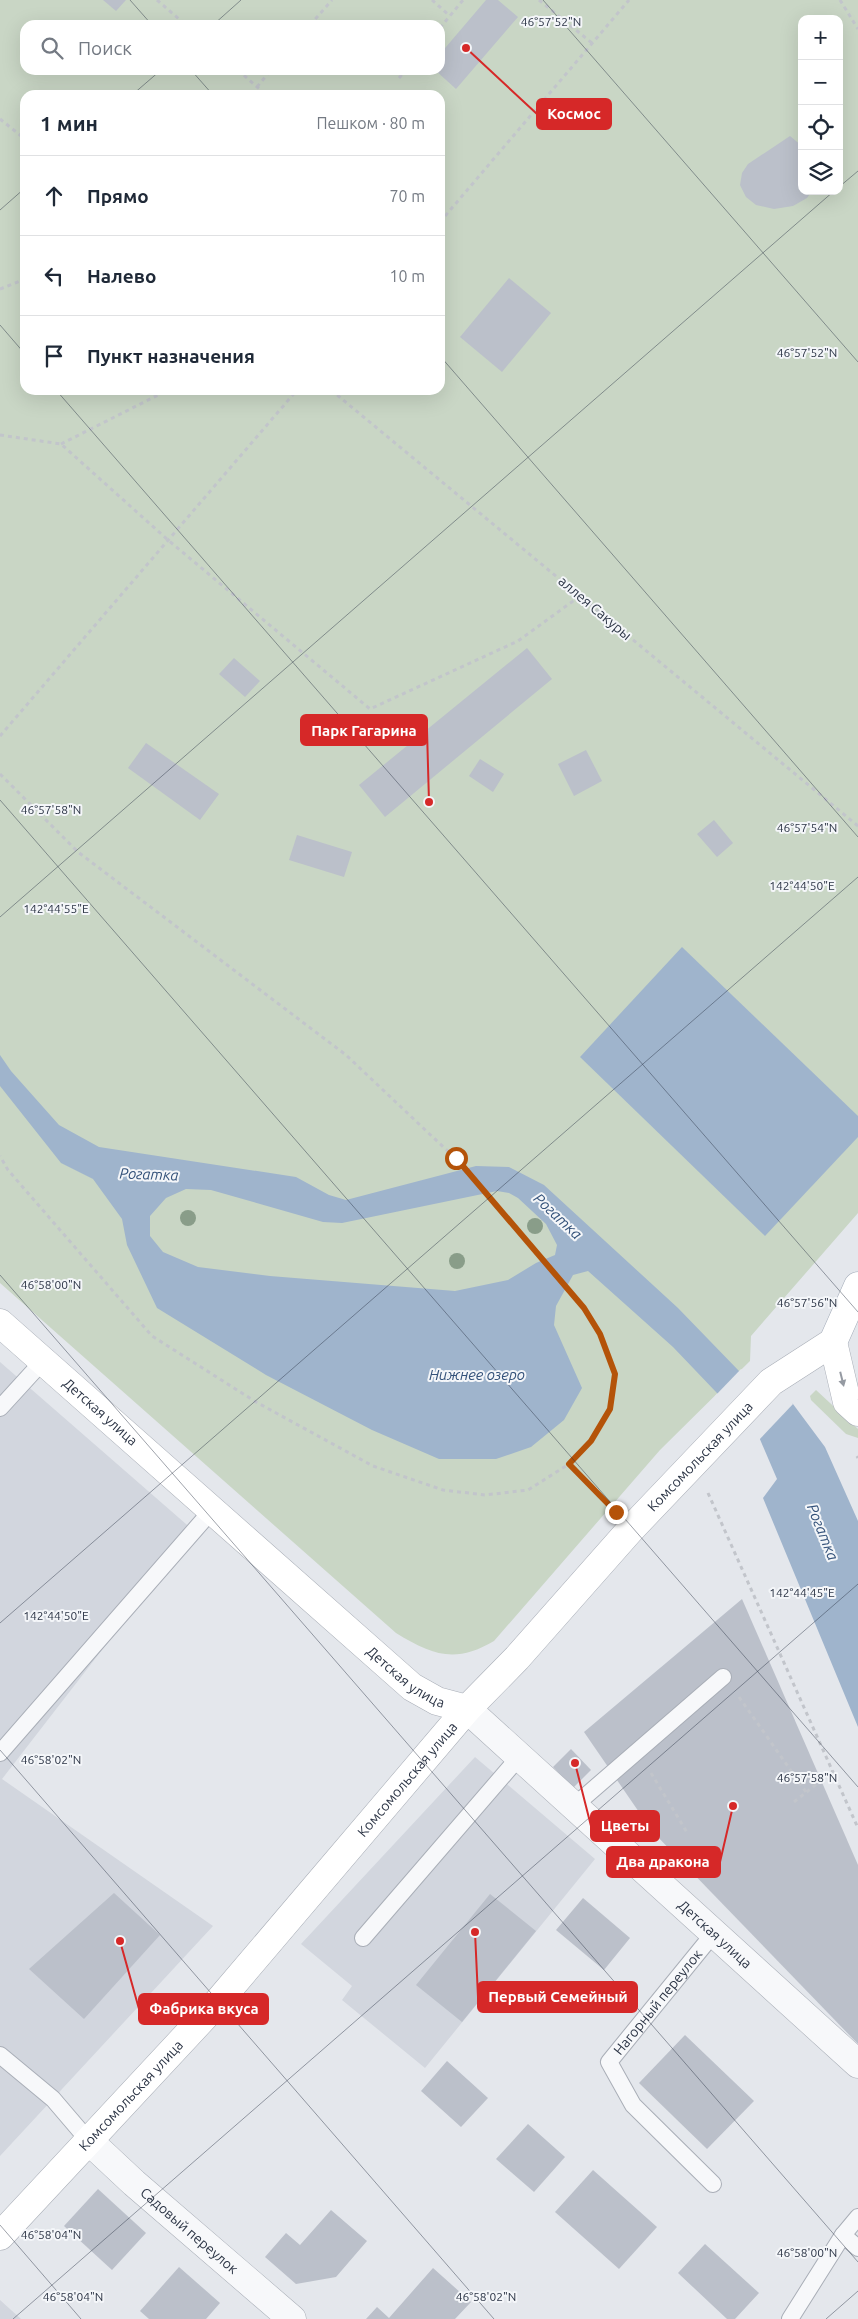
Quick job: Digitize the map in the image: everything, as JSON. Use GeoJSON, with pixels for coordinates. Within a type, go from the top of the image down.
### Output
{"type":"FeatureCollection","features":[{"type":"Feature","properties":{"kind":"street"},"geometry":{"type":"LineString","coordinates":[[858,1286],[833,1342],[847,1402],[858,1412]]}},
{"type":"Feature","properties":{"kind":"street","name":"Детская улица"},"geometry":{"type":"LineString","coordinates":[[0,1323],[412,1686],[437,1702],[467,1708],[858,2064]]}},
{"type":"Feature","properties":{"kind":"street","name":"Комсомольская улица"},"geometry":{"type":"LineString","coordinates":[[0,2236],[217,2003],[467,1708],[516,1658],[631,1529],[771,1382],[858,1324]]}},
{"type":"Feature","properties":{"kind":"street"},"geometry":{"type":"LineString","coordinates":[[833,1342],[858,1361]]}},
{"type":"Feature","properties":{"kind":"street","name":"Садовый переулок"},"geometry":{"type":"LineString","coordinates":[[88,2140],[134,2183],[292,2319]]}},
{"type":"Feature","properties":{"kind":"lane"},"geometry":{"type":"LineString","coordinates":[[0,1408],[42,1360]]}},
{"type":"Feature","properties":{"kind":"lane"},"geometry":{"type":"LineString","coordinates":[[0,1753],[213,1509]]}},
{"type":"Feature","properties":{"kind":"lane"},"geometry":{"type":"LineString","coordinates":[[574,1806],[723,1677]]}},
{"type":"Feature","properties":{"kind":"lane"},"geometry":{"type":"LineString","coordinates":[[363,1938],[520,1756]]}},
{"type":"Feature","properties":{"kind":"lane","name":"Нагорный переулок"},"geometry":{"type":"LineString","coordinates":[[713,2184],[633,2105],[609,2062],[714,1933]]}},
{"type":"Feature","properties":{"kind":"lane"},"geometry":{"type":"LineString","coordinates":[[0,2055],[53,2099],[88,2140]]}},
{"type":"Feature","properties":{"kind":"lane"},"geometry":{"type":"LineString","coordinates":[[790,2319],[843,2235],[858,2217]]}},
{"type":"Feature","properties":{"kind":"lane"},"geometry":{"type":"LineString","coordinates":[[843,2235],[858,2248]]}},
{"type":"Feature","properties":{"kind":"path"},"geometry":{"type":"LineString","coordinates":[[157,0],[180,20]]}},
{"type":"Feature","properties":{"kind":"path"},"geometry":{"type":"LineString","coordinates":[[314,20],[332,0]]}},
{"type":"Feature","properties":{"kind":"path"},"geometry":{"type":"LineString","coordinates":[[432,0],[450,16]]}},
{"type":"Feature","properties":{"kind":"path"},"geometry":{"type":"LineString","coordinates":[[445,22],[463,0]]}},
{"type":"Feature","properties":{"kind":"path"},"geometry":{"type":"LineString","coordinates":[[538,0],[592,42]]}},
{"type":"Feature","properties":{"kind":"path"},"geometry":{"type":"LineString","coordinates":[[445,216],[628,0]]}},
{"type":"Feature","properties":{"kind":"path"},"geometry":{"type":"LineString","coordinates":[[840,0],[858,30]]}},
{"type":"Feature","properties":{"kind":"path"},"geometry":{"type":"LineString","coordinates":[[244,75],[260,90]]}},
{"type":"Feature","properties":{"kind":"path"},"geometry":{"type":"LineString","coordinates":[[257,87],[268,75]]}},
{"type":"Feature","properties":{"kind":"path"},"geometry":{"type":"LineString","coordinates":[[0,118],[20,135]]}},
{"type":"Feature","properties":{"kind":"path"},"geometry":{"type":"LineString","coordinates":[[0,290],[20,281]]}},
{"type":"Feature","properties":{"kind":"path"},"geometry":{"type":"LineString","coordinates":[[61,444],[158,395]]}},
{"type":"Feature","properties":{"kind":"path"},"geometry":{"type":"LineString","coordinates":[[0,736],[293,395]]}},
{"type":"Feature","properties":{"kind":"path","name":"аллея Сакуры"},"geometry":{"type":"LineString","coordinates":[[337,395],[858,826]]}},
{"type":"Feature","properties":{"kind":"path"},"geometry":{"type":"LineString","coordinates":[[0,435],[61,444],[168,540],[370,709],[518,641],[580,596]]}},
{"type":"Feature","properties":{"kind":"path"},"geometry":{"type":"LineString","coordinates":[[0,774],[78,852],[346,1055],[456,1158],[584,1308],[600,1334],[615,1374],[610,1409],[591,1441],[569,1464],[528,1490],[485,1495],[443,1490],[373,1466],[256,1402],[152,1336],[69,1243],[8,1170],[0,1156]]}},
{"type":"Feature","properties":{"kind":"path"},"geometry":{"type":"LineString","coordinates":[[569,1464],[616,1512]]}},
{"type":"Feature","properties":{"kind":"path"},"geometry":{"type":"LineString","coordinates":[[705,1486],[858,1828]]}},
{"type":"Feature","properties":{"kind":"path"},"geometry":{"type":"LineString","coordinates":[[723,1677],[806,1792]]}},
{"type":"Feature","properties":{"kind":"path"},"geometry":{"type":"LineString","coordinates":[[638,1751],[688,1834]]}},
{"type":"Feature","properties":{"kind":"path"},"geometry":{"type":"LineString","coordinates":[[794,1802],[833,1771]]}},
{"type":"Feature","properties":{"kind":"shaded area"},"geometry":{"type":"Polygon","coordinates":[[[0,1362],[194,1531],[2,1779],[213,1926],[0,2156],[0,1362]]]}},
{"type":"Feature","properties":{"kind":"shaded area"},"geometry":{"type":"Polygon","coordinates":[[[475,1757],[595,1859],[425,2068],[342,2000],[352,1986],[301,1944],[475,1757]]]}},
{"type":"Feature","properties":{"kind":"shaded area"},"geometry":{"type":"Polygon","coordinates":[[[0,2300],[21,2319],[0,2319],[0,2300]]]}},
{"type":"Feature","properties":{"kind":"green space"},"geometry":{"type":"Polygon","coordinates":[[[0,0],[858,0],[858,1213],[751,1336],[750,1361],[660,1450],[494,1641],[467,1653],[444,1654],[409,1641],[396,1633],[0,1283],[0,0]]]}},
{"type":"Feature","properties":{"kind":"green space"},"geometry":{"type":"Polygon","coordinates":[[[816,1390],[858,1429],[858,1438],[846,1434],[811,1400],[810,1396],[816,1390]]]}},
{"type":"Feature","properties":{"kind":"water"},"geometry":{"type":"Polygon","coordinates":[[[682,947],[858,1116],[858,1137],[765,1236],[580,1057],[682,947]]]}},
{"type":"Feature","properties":{"kind":"water"},"geometry":{"type":"Polygon","coordinates":[[[0,1055],[11,1071],[59,1125],[99,1147],[296,1177],[329,1195],[346,1200],[476,1166],[509,1167],[544,1185],[678,1308],[739,1371],[793,1404],[825,1447],[858,1521],[858,1727],[763,1498],[777,1479],[759,1437],[673,1347],[588,1271],[573,1275],[556,1306],[554,1325],[582,1388],[564,1420],[531,1447],[496,1459],[439,1459],[372,1430],[266,1375],[157,1308],[127,1245],[122,1219],[93,1179],[61,1163],[0,1086],[0,1055]],[[186,1189],[166,1198],[150,1216],[150,1236],[163,1252],[198,1267],[270,1276],[455,1291],[508,1280],[536,1263],[555,1255],[557,1245],[546,1224],[518,1198],[509,1193],[497,1191],[342,1223],[323,1222],[211,1190],[186,1189]]]}},
{"type":"Feature","properties":{"kind":"pier"},"geometry":{"type":"Polygon","coordinates":[[[741,1369],[785,1396],[793,1404],[758,1441],[715,1396],[741,1369]]]}},
{"type":"Feature","properties":{"kind":"building"},"geometry":{"type":"Polygon","coordinates":[[[103,0],[126,0],[116,11],[103,0]]]}},
{"type":"Feature","properties":{"kind":"building"},"geometry":{"type":"Polygon","coordinates":[[[486,0],[498,0],[518,17],[456,89],[441,75],[445,75],[445,48],[486,0]]]}},
{"type":"Feature","properties":{"kind":"building"},"geometry":{"type":"Polygon","coordinates":[[[790,136],[798,143],[798,195],[809,195],[793,206],[774,209],[756,205],[746,197],[740,185],[742,173],[748,164],[790,136]]]}},
{"type":"Feature","properties":{"kind":"building"},"geometry":{"type":"Polygon","coordinates":[[[509,278],[551,313],[502,372],[460,337],[509,278]]]}},
{"type":"Feature","properties":{"kind":"building"},"geometry":{"type":"Polygon","coordinates":[[[527,648],[552,679],[385,817],[359,785],[527,648]]]}},
{"type":"Feature","properties":{"kind":"building"},"geometry":{"type":"Polygon","coordinates":[[[234,658],[260,681],[245,697],[219,674],[234,658]]]}},
{"type":"Feature","properties":{"kind":"building"},"geometry":{"type":"Polygon","coordinates":[[[146,743],[219,794],[200,820],[128,768],[146,743]]]}},
{"type":"Feature","properties":{"kind":"building"},"geometry":{"type":"Polygon","coordinates":[[[586,750],[602,781],[574,796],[558,764],[586,750]]]}},
{"type":"Feature","properties":{"kind":"building"},"geometry":{"type":"Polygon","coordinates":[[[480,759],[504,774],[493,792],[469,776],[480,759]]]}},
{"type":"Feature","properties":{"kind":"building"},"geometry":{"type":"Polygon","coordinates":[[[714,820],[733,843],[717,857],[697,834],[714,820]]]}},
{"type":"Feature","properties":{"kind":"building"},"geometry":{"type":"Polygon","coordinates":[[[297,835],[352,852],[344,877],[289,860],[297,835]]]}},
{"type":"Feature","properties":{"kind":"building"},"geometry":{"type":"Polygon","coordinates":[[[742,1599],[858,1865],[858,2044],[652,1831],[584,1732],[742,1599]]]}},
{"type":"Feature","properties":{"kind":"building"},"geometry":{"type":"Polygon","coordinates":[[[571,1749],[591,1770],[573,1788],[553,1767],[571,1749]]]}},
{"type":"Feature","properties":{"kind":"building"},"geometry":{"type":"Polygon","coordinates":[[[114,1893],[160,1935],[84,2019],[29,1969],[114,1893]]]}},
{"type":"Feature","properties":{"kind":"building"},"geometry":{"type":"Polygon","coordinates":[[[490,1894],[536,1931],[462,2022],[416,1985],[490,1894]]]}},
{"type":"Feature","properties":{"kind":"building"},"geometry":{"type":"Polygon","coordinates":[[[583,1898],[630,1938],[604,1970],[556,1930],[583,1898]]]}},
{"type":"Feature","properties":{"kind":"building"},"geometry":{"type":"Polygon","coordinates":[[[685,2035],[754,2101],[707,2149],[639,2083],[685,2035]]]}},
{"type":"Feature","properties":{"kind":"building"},"geometry":{"type":"Polygon","coordinates":[[[447,2061],[488,2098],[461,2127],[421,2091],[447,2061]]]}},
{"type":"Feature","properties":{"kind":"building"},"geometry":{"type":"Polygon","coordinates":[[[528,2124],[565,2157],[534,2192],[496,2159],[528,2124]]]}},
{"type":"Feature","properties":{"kind":"building"},"geometry":{"type":"Polygon","coordinates":[[[593,2170],[657,2227],[619,2269],[555,2212],[593,2170]]]}},
{"type":"Feature","properties":{"kind":"building"},"geometry":{"type":"Polygon","coordinates":[[[98,2189],[146,2233],[112,2270],[64,2226],[98,2189]]]}},
{"type":"Feature","properties":{"kind":"building"},"geometry":{"type":"Polygon","coordinates":[[[331,2210],[367,2241],[336,2277],[296,2284],[265,2257],[286,2233],[300,2245],[331,2210]]]}},
{"type":"Feature","properties":{"kind":"building"},"geometry":{"type":"Polygon","coordinates":[[[705,2244],[759,2293],[735,2319],[727,2319],[678,2273],[705,2244]]]}},
{"type":"Feature","properties":{"kind":"building"},"geometry":{"type":"Polygon","coordinates":[[[179,2267],[220,2303],[206,2319],[149,2319],[140,2311],[179,2267]]]}},
{"type":"Feature","properties":{"kind":"building"},"geometry":{"type":"Polygon","coordinates":[[[433,2268],[471,2302],[455,2319],[366,2319],[377,2307],[389,2318],[433,2268]]]}},
{"type":"Feature","properties":{"kind":"place","name":"Космос"},"geometry":{"type":"Point","coordinates":[466,48]}},
{"type":"Feature","properties":{"kind":"place","name":"Парк Гагарина"},"geometry":{"type":"Point","coordinates":[429,802]}},
{"type":"Feature","properties":{"kind":"place","name":"Цветы"},"geometry":{"type":"Point","coordinates":[575,1763]}},
{"type":"Feature","properties":{"kind":"place","name":"Два дракона"},"geometry":{"type":"Point","coordinates":[733,1806]}},
{"type":"Feature","properties":{"kind":"place","name":"Первый Семейный"},"geometry":{"type":"Point","coordinates":[475,1932]}},
{"type":"Feature","properties":{"kind":"place","name":"Фабрика вкуса"},"geometry":{"type":"Point","coordinates":[120,1941]}},
{"type":"Feature","properties":{"kind":"route"},"geometry":{"type":"LineString","coordinates":[[456,1158],[584,1308],[600,1334],[615,1374],[610,1409],[591,1441],[569,1464],[609,1507],[616,1512]]}},
{"type":"Feature","properties":{"kind":"water label","name":"Рогатка"},"geometry":{"type":"Point","coordinates":[149,1174]}},
{"type":"Feature","properties":{"kind":"water label","name":"Рогатка"},"geometry":{"type":"Point","coordinates":[558,1216]}},
{"type":"Feature","properties":{"kind":"water label","name":"Нижнее озеро"},"geometry":{"type":"Point","coordinates":[477,1374]}},
{"type":"Feature","properties":{"kind":"water label","name":"Рогатка"},"geometry":{"type":"Point","coordinates":[823,1532]}}]}
